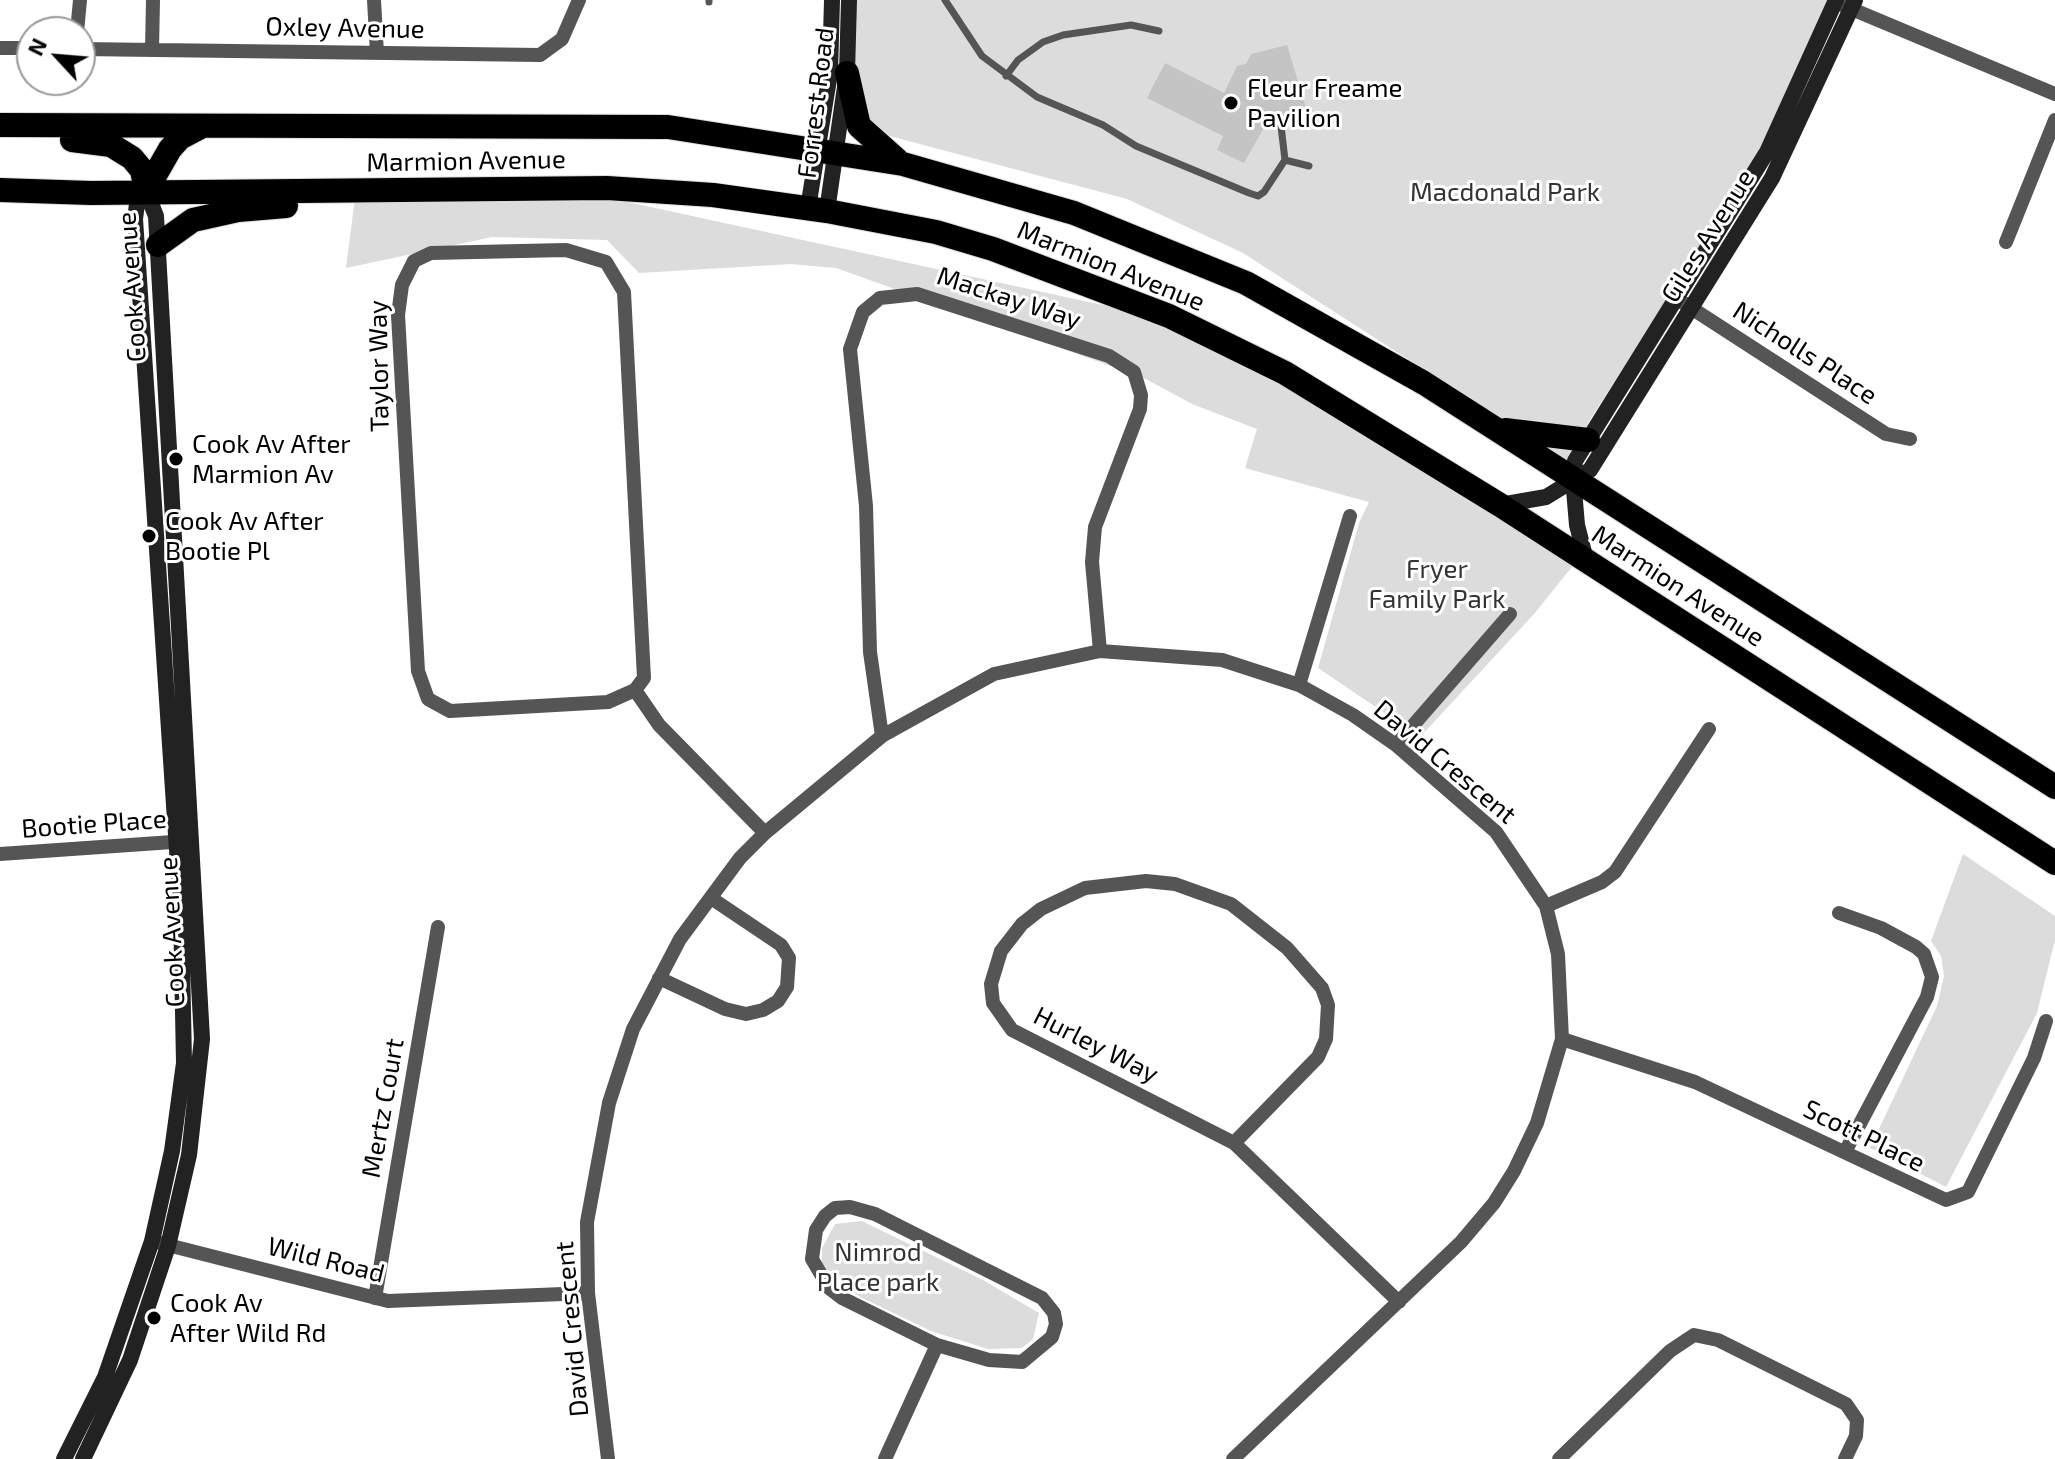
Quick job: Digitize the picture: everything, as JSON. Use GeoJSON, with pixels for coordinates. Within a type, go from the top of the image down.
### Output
{"type":"FeatureCollection","features":[{"type":"Feature","properties":{"kind":"highway"},"geometry":{"type":"LineString","coordinates":[[847,73],[859,126],[903,164]]}},
{"type":"Feature","properties":{"kind":"highway","name":"Marmion Avenue"},"geometry":{"type":"LineString","coordinates":[[0,125],[668,127],[903,164],[1074,213],[1190,258],[1333,330],[1573,478],[2055,787]]}},
{"type":"Feature","properties":{"kind":"highway"},"geometry":{"type":"LineString","coordinates":[[146,191],[170,149],[180,138],[200,127]]}},
{"type":"Feature","properties":{"kind":"highway"},"geometry":{"type":"LineString","coordinates":[[0,137],[93,141],[111,145],[132,158],[142,170],[146,191]]}},
{"type":"Feature","properties":{"kind":"highway","name":"Marmion Avenue"},"geometry":{"type":"LineString","coordinates":[[0,190],[607,188],[713,195],[818,209],[936,232],[993,249],[1169,316],[1285,373],[1500,505],[2055,863]]}},
{"type":"Feature","properties":{"kind":"highway"},"geometry":{"type":"LineString","coordinates":[[158,245],[193,220],[262,207],[324,205],[346,198],[352,191]]}},
{"type":"Feature","properties":{"kind":"highway"},"geometry":{"type":"LineString","coordinates":[[1495,429],[1588,440]]}},
{"type":"Feature","properties":{"kind":"street"},"geometry":{"type":"LineString","coordinates":[[152,49],[153,0]]}},
{"type":"Feature","properties":{"kind":"street"},"geometry":{"type":"LineString","coordinates":[[374,0],[377,53]]}},
{"type":"Feature","properties":{"kind":"street","name":"Oxley Avenue"},"geometry":{"type":"LineString","coordinates":[[96,49],[540,55],[562,39],[579,0]]}},
{"type":"Feature","properties":{"kind":"street","name":"Forrest Road"},"geometry":{"type":"LineString","coordinates":[[827,150],[832,0]]}},
{"type":"Feature","properties":{"kind":"street","name":"Forrest Road"},"geometry":{"type":"LineString","coordinates":[[818,209],[827,150],[847,73],[849,0]]}},
{"type":"Feature","properties":{"kind":"street"},"geometry":{"type":"LineString","coordinates":[[1844,3],[2055,94]]}},
{"type":"Feature","properties":{"kind":"street","name":"Giles Avenue"},"geometry":{"type":"LineString","coordinates":[[1586,560],[1577,525],[1573,478],[1575,461],[1767,152],[1844,3]]}},
{"type":"Feature","properties":{"kind":"street","name":"Giles Avenue"},"geometry":{"type":"LineString","coordinates":[[1500,505],[1546,497],[1590,470],[1772,178],[1844,3]]}},
{"type":"Feature","properties":{"kind":"street"},"geometry":{"type":"LineString","coordinates":[[2006,242],[2055,120]]}},
{"type":"Feature","properties":{"kind":"street","name":"Cook Avenue"},"geometry":{"type":"LineString","coordinates":[[83,1459],[130,1360],[160,1244],[189,1155],[202,1039],[183,842],[135,219],[137,204],[146,191],[154,205],[158,245],[183,842]]}},
{"type":"Feature","properties":{"kind":"street","name":"Taylor Way"},"geometry":{"type":"LineString","coordinates":[[442,251],[577,251],[606,262],[620,281],[624,292],[646,663],[644,678],[635,690],[608,702],[466,712],[438,707],[422,688],[398,315],[407,272],[423,256],[442,251]]}},
{"type":"Feature","properties":{"kind":"street","name":"Mackay Way"},"geometry":{"type":"LineString","coordinates":[[882,736],[870,652],[866,506],[850,349],[863,312],[880,298],[917,294],[1109,356],[1134,372],[1141,395],[1140,409],[1095,527],[1092,562],[1100,651]]}},
{"type":"Feature","properties":{"kind":"street","name":"Nicholls Place"},"geometry":{"type":"LineString","coordinates":[[1677,299],[1886,434],[1910,439]]}},
{"type":"Feature","properties":{"kind":"street"},"geometry":{"type":"LineString","coordinates":[[1299,685],[1350,516]]}},
{"type":"Feature","properties":{"kind":"street"},"geometry":{"type":"LineString","coordinates":[[1396,745],[1510,614]]}},
{"type":"Feature","properties":{"kind":"street","name":"David Crescent"},"geometry":{"type":"LineString","coordinates":[[608,1459],[588,1293],[587,1222],[596,1157],[633,1029],[680,939],[765,833],[882,736],[994,674],[1100,651],[1174,654],[1222,660],[1299,685],[1396,745],[1496,832],[1546,906],[1558,954],[1562,1039],[1537,1123],[1514,1171],[1494,1203],[1461,1242],[1233,1459]]}},
{"type":"Feature","properties":{"kind":"street"},"geometry":{"type":"LineString","coordinates":[[635,690],[659,725],[765,833]]}},
{"type":"Feature","properties":{"kind":"street"},"geometry":{"type":"LineString","coordinates":[[1546,906],[1602,882],[1615,872],[1709,729]]}},
{"type":"Feature","properties":{"kind":"street","name":"Bootie Place"},"geometry":{"type":"LineString","coordinates":[[0,854],[183,842]]}},
{"type":"Feature","properties":{"kind":"street","name":"Hurley Way"},"geometry":{"type":"LineString","coordinates":[[1234,1143],[1318,1057],[1326,1039],[1328,1005],[1322,988],[1287,948],[1231,904],[1201,891],[1146,881],[1085,888],[1041,909],[1022,924],[1001,951],[991,984],[993,1003],[1012,1030],[1234,1143],[1399,1302]]}},
{"type":"Feature","properties":{"kind":"street"},"geometry":{"type":"LineString","coordinates":[[659,978],[725,1009],[746,1014],[763,1010],[783,994],[790,972],[789,958],[781,945],[711,898]]}},
{"type":"Feature","properties":{"kind":"street"},"geometry":{"type":"LineString","coordinates":[[1839,913],[1881,928],[1916,947],[1924,954],[1932,977],[1927,997],[1845,1152]]}},
{"type":"Feature","properties":{"kind":"street","name":"Mertz Court"},"geometry":{"type":"LineString","coordinates":[[375,1298],[438,927]]}},
{"type":"Feature","properties":{"kind":"street","name":"Scott Place"},"geometry":{"type":"LineString","coordinates":[[1562,1039],[1671,1072],[1845,1152],[1935,1198],[1946,1200],[1962,1197],[1972,1184],[2034,1058],[2046,1021]]}},
{"type":"Feature","properties":{"kind":"street"},"geometry":{"type":"LineString","coordinates":[[850,1207],[875,1214],[1042,1298],[1054,1313],[1056,1324],[1052,1337],[1022,1362],[989,1360],[937,1345],[829,1288],[812,1259],[816,1230],[825,1216],[835,1208],[850,1207]]}},
{"type":"Feature","properties":{"kind":"street","name":"Cook Avenue"},"geometry":{"type":"LineString","coordinates":[[64,1459],[105,1377],[160,1244]]}},
{"type":"Feature","properties":{"kind":"street","name":"Wild Road"},"geometry":{"type":"LineString","coordinates":[[160,1244],[388,1301],[588,1293]]}},
{"type":"Feature","properties":{"kind":"street"},"geometry":{"type":"LineString","coordinates":[[1559,1459],[1670,1351],[1694,1335],[1718,1340],[1846,1404],[1857,1420],[1856,1436],[1845,1459]]}},
{"type":"Feature","properties":{"kind":"street"},"geometry":{"type":"LineString","coordinates":[[885,1459],[937,1345]]}},
{"type":"Feature","properties":{"kind":"lane"},"geometry":{"type":"LineString","coordinates":[[945,0],[982,56],[1037,97],[1103,125],[1136,146],[1258,196],[1285,160],[1281,126]]}},
{"type":"Feature","properties":{"kind":"lane"},"geometry":{"type":"LineString","coordinates":[[1006,76],[1018,60],[1043,42],[1063,35],[1131,25],[1159,31]]}},
{"type":"Feature","properties":{"kind":"lane"},"geometry":{"type":"LineString","coordinates":[[1285,160],[1309,166]]}},
{"type":"Feature","properties":{"kind":"green space","name":"Macdonald Park"},"geometry":{"type":"Polygon","coordinates":[[[845,0],[1831,0],[1748,173],[1588,423],[1569,463],[1243,253],[1127,199],[848,125],[845,0]]]}},
{"type":"Feature","properties":{"kind":"green space","name":"Fryer Family Park"},"geometry":{"type":"Polygon","coordinates":[[[355,198],[623,201],[1181,322],[1575,563],[1534,614],[1420,737],[1318,668],[1359,523],[1369,502],[1245,468],[1257,429],[1192,404],[1144,378],[836,268],[791,264],[639,273],[607,240],[492,237],[346,268],[355,198]]]}},
{"type":"Feature","properties":{"kind":"green space"},"geometry":{"type":"Polygon","coordinates":[[[1963,854],[2055,916],[2055,940],[2037,1013],[1946,1187],[1870,1148],[1937,1006],[1944,976],[1941,956],[1931,941],[1963,854]]]}},
{"type":"Feature","properties":{"kind":"green space","name":"Nimrod Place park"},"geometry":{"type":"Polygon","coordinates":[[[862,1221],[983,1280],[1039,1313],[1033,1339],[1022,1348],[988,1349],[931,1331],[860,1297],[832,1277],[822,1263],[822,1248],[835,1224],[862,1221]]]}},
{"type":"Feature","properties":{"kind":"building","name":"Fleur Freame Pavilion"},"geometry":{"type":"Polygon","coordinates":[[[1287,45],[1306,108],[1267,122],[1244,163],[1217,150],[1223,136],[1147,98],[1165,63],[1224,93],[1237,66],[1246,64],[1251,54],[1287,45]]]}},
{"type":"Feature","properties":{"kind":"place","name":"Fleur Freame Pavilion"},"geometry":{"type":"Point","coordinates":[1231,103]}},
{"type":"Feature","properties":{"kind":"place","name":"Cook Av After Marmion Av"},"geometry":{"type":"Point","coordinates":[176,459]}},
{"type":"Feature","properties":{"kind":"place","name":"Cook Av After Bootie Pl"},"geometry":{"type":"Point","coordinates":[149,536]}},
{"type":"Feature","properties":{"kind":"place","name":"Cook Av After Wild Rd"},"geometry":{"type":"Point","coordinates":[154,1318]}}]}
